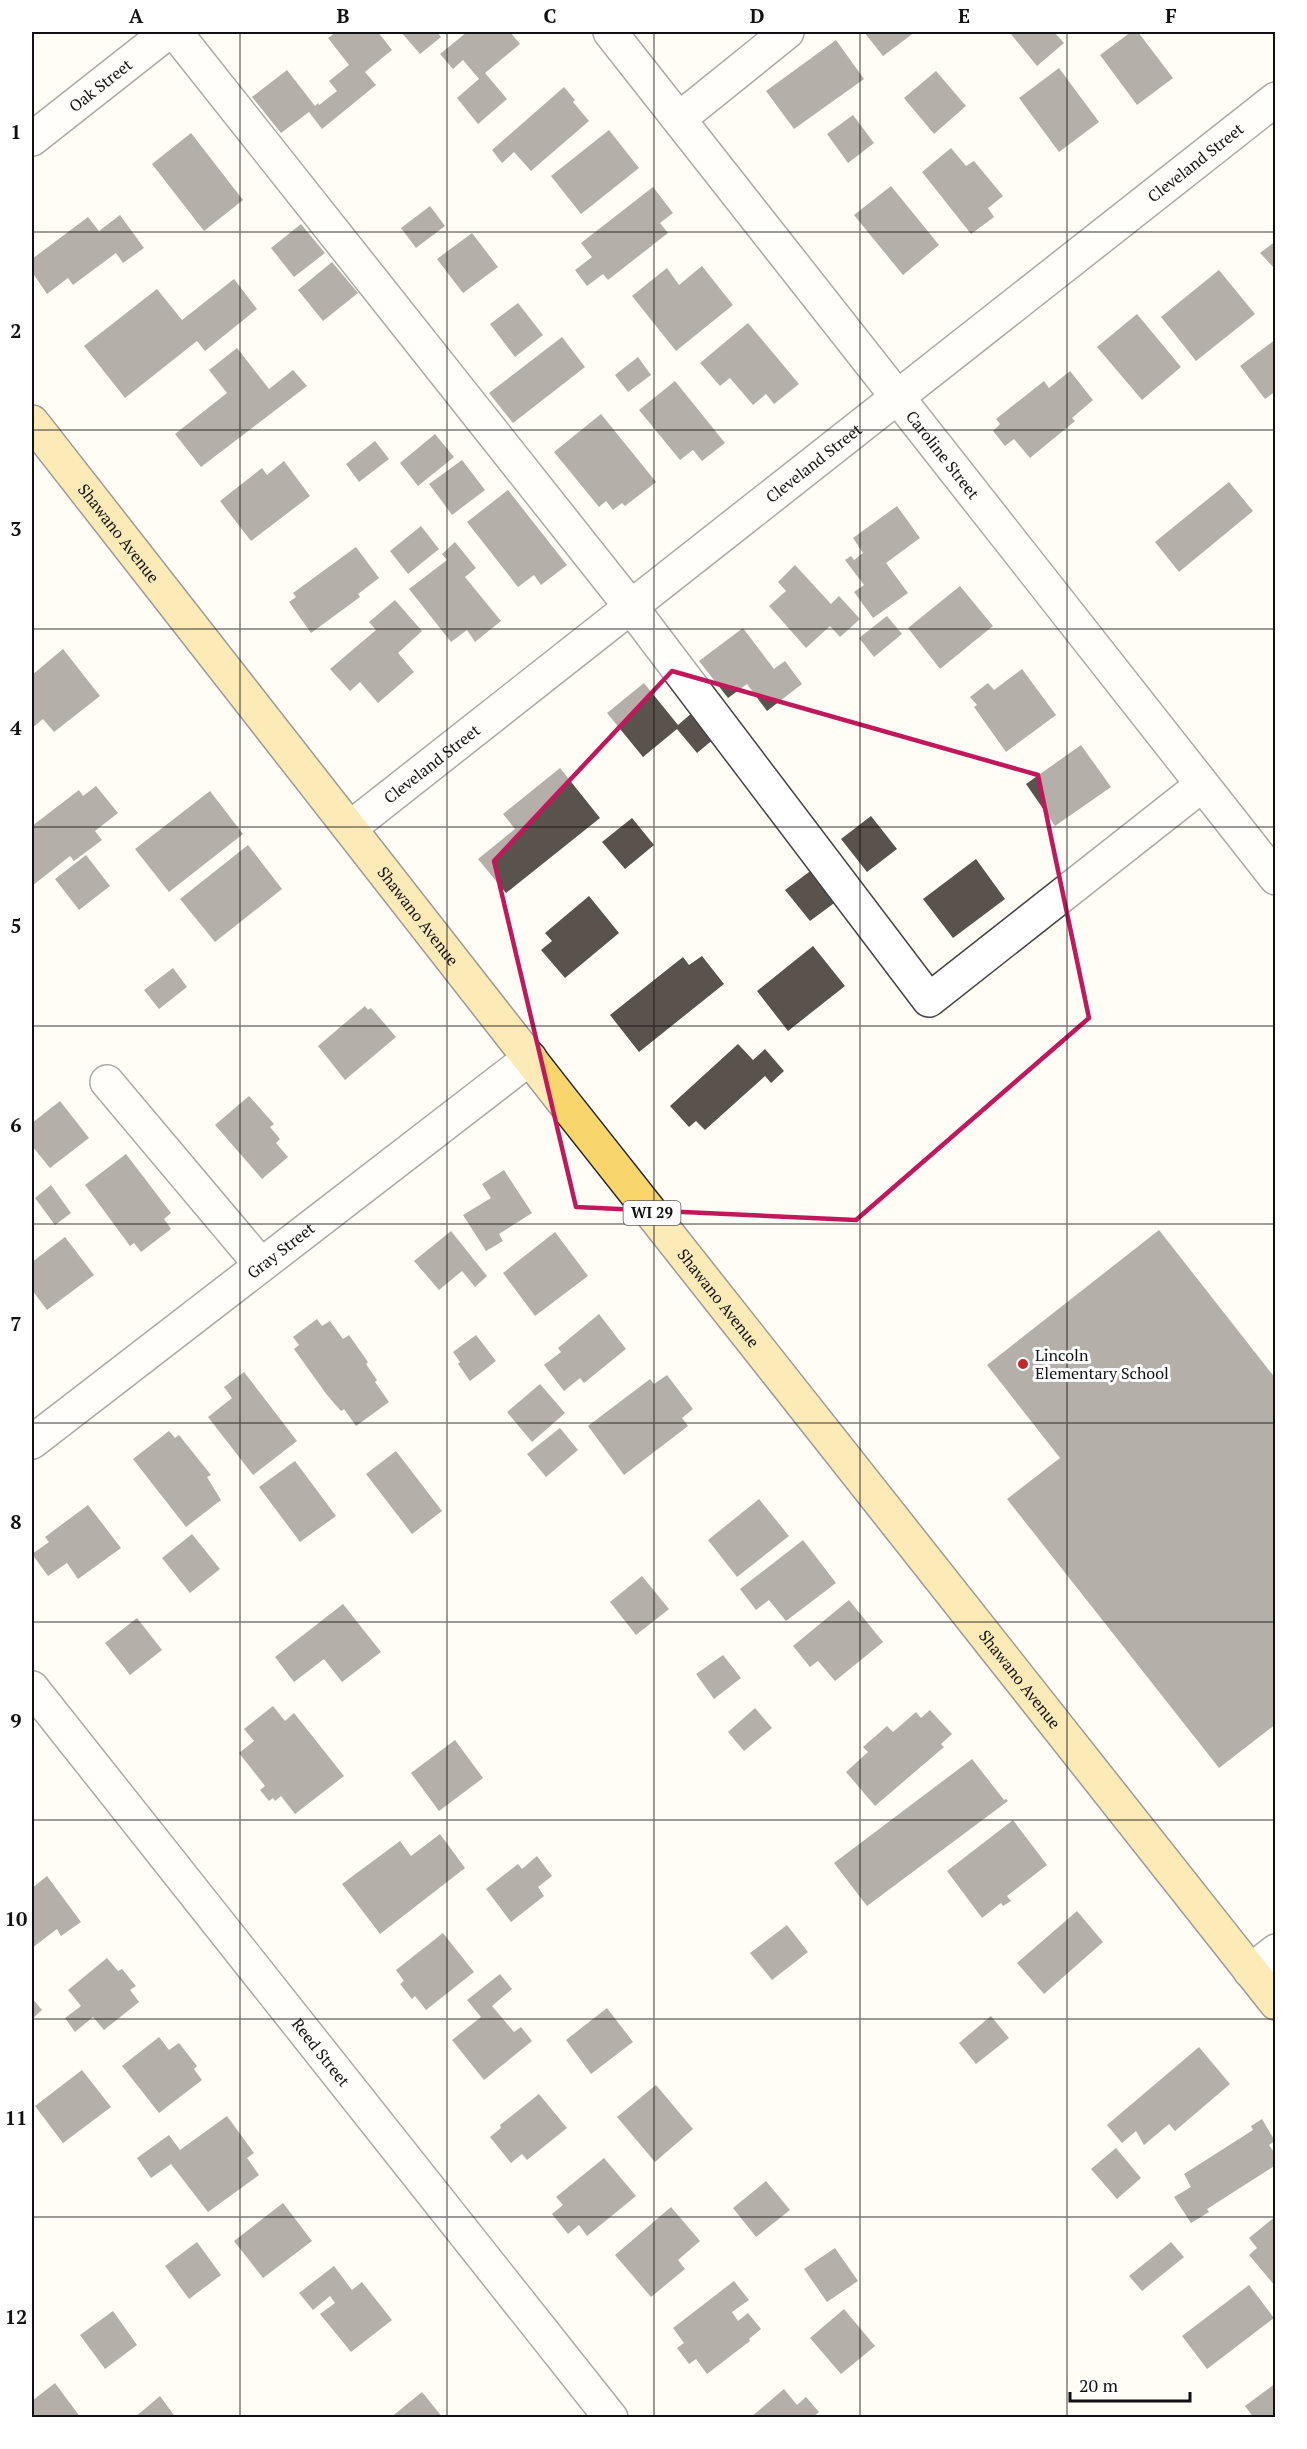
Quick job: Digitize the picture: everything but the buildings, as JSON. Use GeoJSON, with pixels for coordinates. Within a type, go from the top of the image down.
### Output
{"type":"FeatureCollection","features":[{"type":"Feature","properties":{"kind":"main road","name":"Shawano Avenue"},"geometry":{"type":"LineString","coordinates":[[32,422],[1275,2003]]}},
{"type":"Feature","properties":{"kind":"street","name":"Oak Street"},"geometry":{"type":"LineString","coordinates":[[32,139],[168,32]]}},
{"type":"Feature","properties":{"kind":"street"},"geometry":{"type":"LineString","coordinates":[[175,32],[631,607],[929,1000],[1202,785]]}},
{"type":"Feature","properties":{"kind":"street","name":"Caroline Street"},"geometry":{"type":"LineString","coordinates":[[610,32],[1275,878]]}},
{"type":"Feature","properties":{"kind":"street"},"geometry":{"type":"LineString","coordinates":[[679,119],[787,32]]}},
{"type":"Feature","properties":{"kind":"street","name":"Cleveland Street"},"geometry":{"type":"LineString","coordinates":[[350,828],[1275,99]]}},
{"type":"Feature","properties":{"kind":"street","name":"Gray Street"},"geometry":{"type":"LineString","coordinates":[[32,1442],[530,1058]]}},
{"type":"Feature","properties":{"kind":"street"},"geometry":{"type":"LineString","coordinates":[[107,1082],[261,1265]]}},
{"type":"Feature","properties":{"kind":"street","name":"Reed Street"},"geometry":{"type":"LineString","coordinates":[[32,1688],[611,2418]]}},
{"type":"Feature","properties":{"kind":"street"},"geometry":{"type":"LineString","coordinates":[[1250,1971],[1275,1951]]}},
{"type":"Feature","properties":{"kind":"highlighted area"},"geometry":{"type":"Polygon","coordinates":[[[672,671],[1038,775],[1089,1018],[856,1220],[576,1207],[494,861],[672,671]]]}},
{"type":"Feature","properties":{"kind":"place","name":"Lincoln Elementary School"},"geometry":{"type":"Point","coordinates":[1023,1364]}}]}
